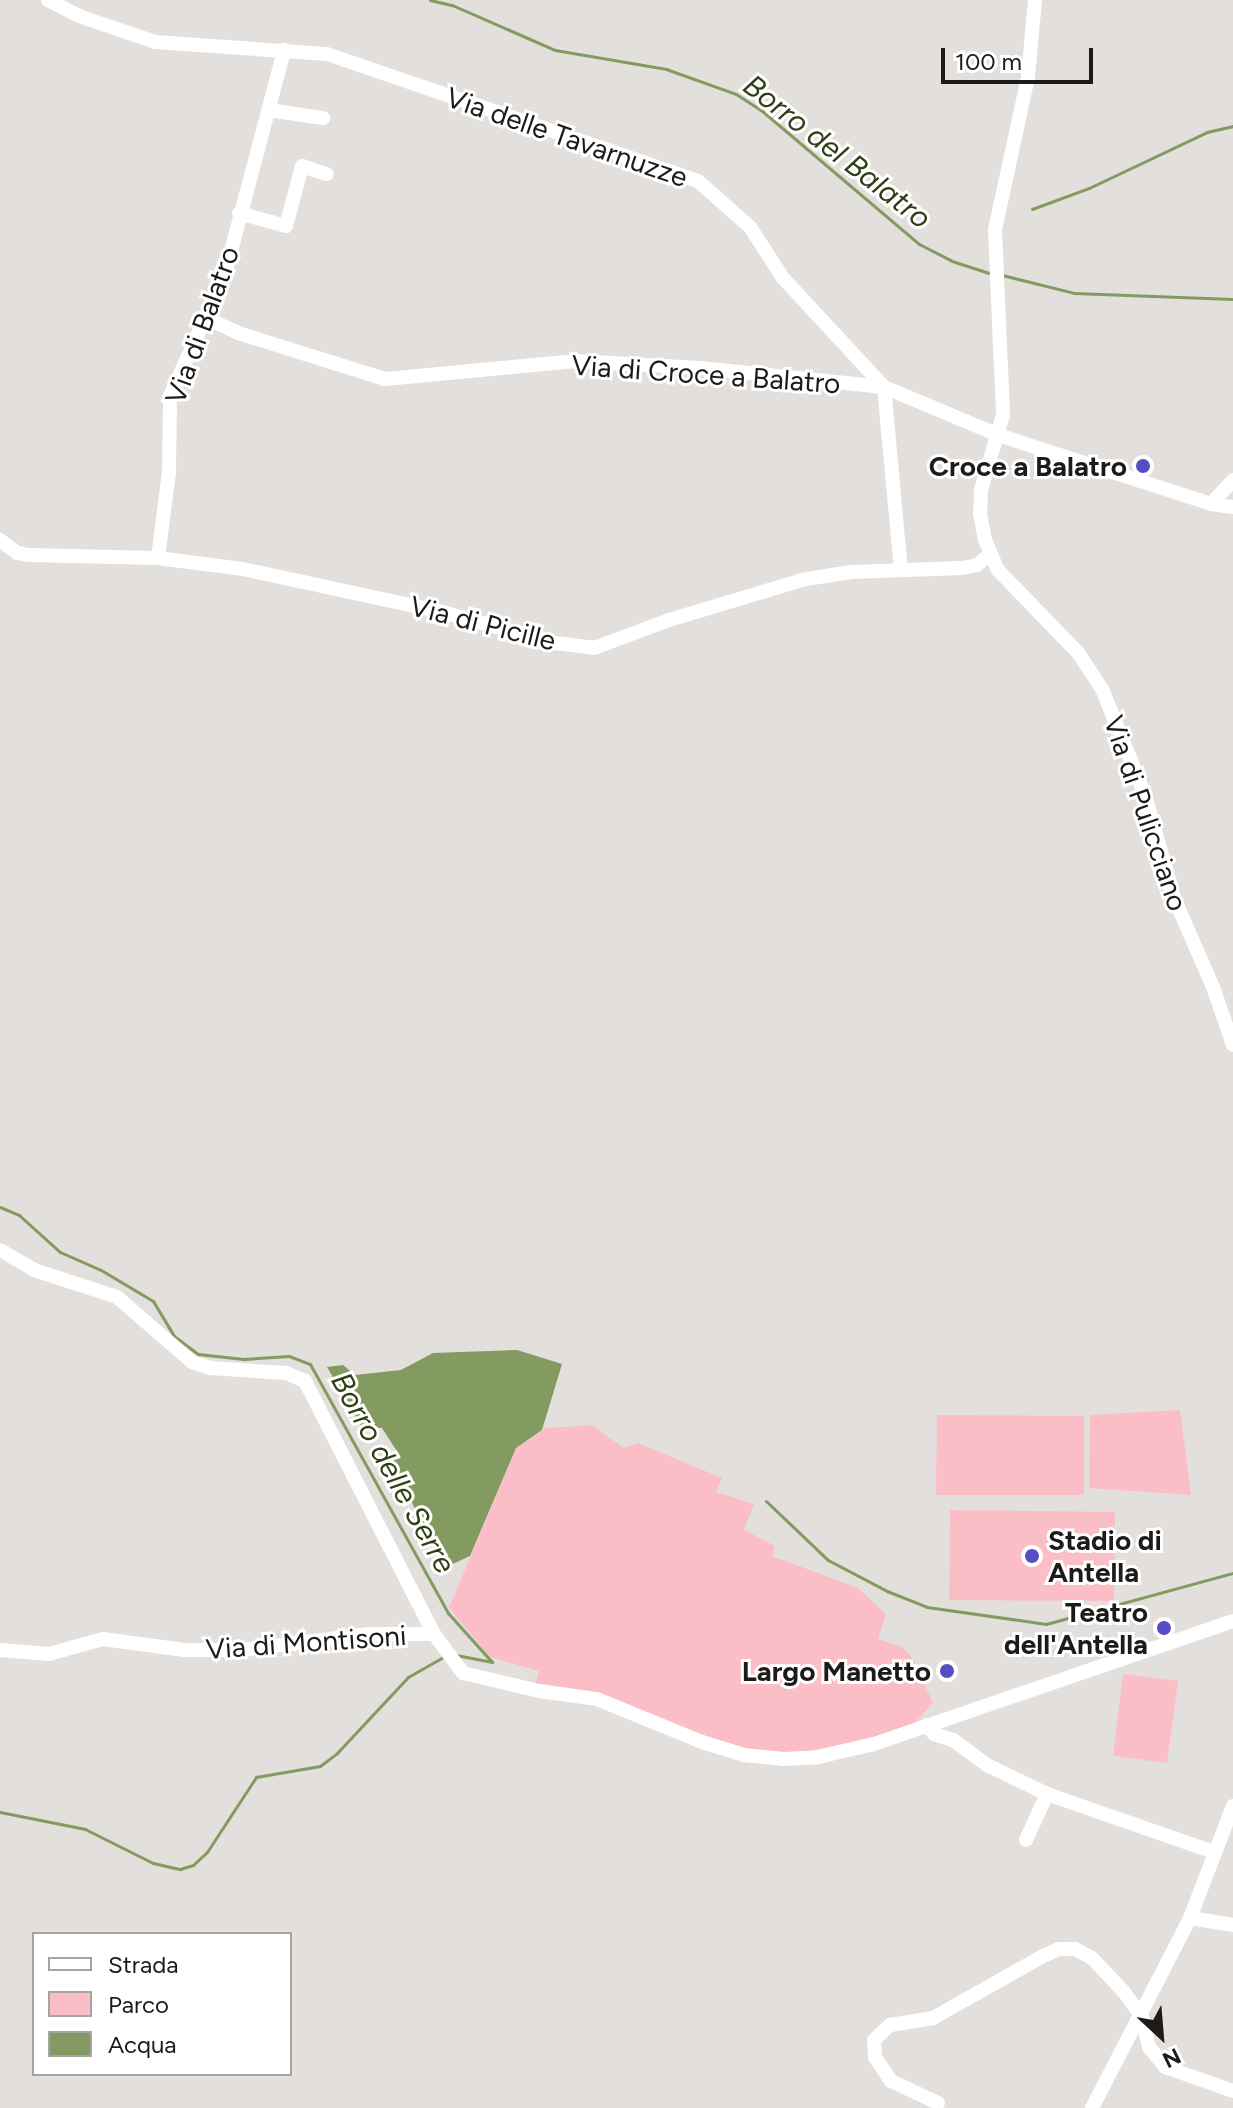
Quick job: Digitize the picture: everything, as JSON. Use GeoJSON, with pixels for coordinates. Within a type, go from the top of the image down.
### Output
{"type":"FeatureCollection","features":[{"type":"Feature","properties":{"kind":"street","name":"Via delle Tavarnuzze"},"geometry":{"type":"LineString","coordinates":[[48,0],[79,16],[155,42],[199,48],[327,54],[698,181],[750,227],[792,288],[884,387],[998,435],[1211,504],[1233,507]]}},
{"type":"Feature","properties":{"kind":"street","name":"Via di Pulicciano"},"geometry":{"type":"LineString","coordinates":[[1035,0],[1028,77],[995,230],[1003,415],[980,499],[989,555],[1002,575],[1079,654],[1102,689],[1138,775],[1177,907],[1213,987],[1233,1045]]}},
{"type":"Feature","properties":{"kind":"street","name":"Via di Balatro"},"geometry":{"type":"LineString","coordinates":[[158,558],[169,472],[170,396],[225,274],[284,50]]}},
{"type":"Feature","properties":{"kind":"street"},"geometry":{"type":"LineString","coordinates":[[268,110],[323,118]]}},
{"type":"Feature","properties":{"kind":"street"},"geometry":{"type":"LineString","coordinates":[[239,213],[286,226],[302,166],[327,174]]}},
{"type":"Feature","properties":{"kind":"street","name":"Via di Croce a Balatro"},"geometry":{"type":"LineString","coordinates":[[204,317],[238,333],[385,379],[576,361],[700,368],[884,387]]}},
{"type":"Feature","properties":{"kind":"street"},"geometry":{"type":"LineString","coordinates":[[884,387],[901,569]]}},
{"type":"Feature","properties":{"kind":"street"},"geometry":{"type":"LineString","coordinates":[[1211,504],[1233,480]]}},
{"type":"Feature","properties":{"kind":"street","name":"Via di Picille"},"geometry":{"type":"LineString","coordinates":[[0,540],[17,553],[28,555],[158,558],[315,583],[446,613],[555,643],[594,648],[669,620],[806,579],[901,569],[962,568],[977,565],[989,555]]}},
{"type":"Feature","properties":{"kind":"street","name":"Via di Picille"},"geometry":{"type":"LineString","coordinates":[[962,568],[1002,575]]}},
{"type":"Feature","properties":{"kind":"street"},"geometry":{"type":"LineString","coordinates":[[0,1250],[34,1270],[117,1297],[192,1362],[210,1368],[286,1373],[305,1381],[434,1634]]}},
{"type":"Feature","properties":{"kind":"street","name":"Via di Montisoni"},"geometry":{"type":"LineString","coordinates":[[0,1650],[49,1654],[103,1639],[184,1650],[242,1650],[369,1634],[434,1634],[463,1673],[539,1691],[597,1699],[744,1755],[784,1759],[818,1757],[874,1744],[1233,1621]]}},
{"type":"Feature","properties":{"kind":"street"},"geometry":{"type":"LineString","coordinates":[[927,1725],[934,1734],[953,1740],[987,1765],[1047,1794],[1214,1852]]}},
{"type":"Feature","properties":{"kind":"street"},"geometry":{"type":"LineString","coordinates":[[1026,1840],[1047,1794]]}},
{"type":"Feature","properties":{"kind":"street"},"geometry":{"type":"LineString","coordinates":[[1092,2108],[1142,2017],[1190,1918],[1214,1852],[1228,1831],[1233,1806]]}},
{"type":"Feature","properties":{"kind":"street"},"geometry":{"type":"LineString","coordinates":[[1190,1918],[1233,1925]]}},
{"type":"Feature","properties":{"kind":"street"},"geometry":{"type":"LineString","coordinates":[[938,2103],[891,2081],[875,2057],[874,2040],[890,2025],[933,2018],[1059,1949],[1075,1949],[1092,1958],[1110,1974],[1142,2017],[1149,2047],[1165,2067],[1233,2091]]}},
{"type":"Feature","properties":{"kind":"green space"},"geometry":{"type":"Polygon","coordinates":[[[1180,1410],[1191,1495],[1089,1488],[1090,1415],[1180,1410]]]}},
{"type":"Feature","properties":{"kind":"green space"},"geometry":{"type":"Polygon","coordinates":[[[937,1415],[1084,1416],[1084,1495],[936,1495],[937,1415]]]}},
{"type":"Feature","properties":{"kind":"green space"},"geometry":{"type":"Polygon","coordinates":[[[592,1425],[624,1448],[638,1443],[722,1478],[716,1492],[754,1504],[744,1530],[775,1546],[772,1556],[858,1588],[886,1614],[878,1639],[902,1647],[913,1659],[933,1703],[913,1725],[870,1739],[797,1753],[757,1751],[698,1736],[616,1699],[536,1683],[539,1671],[490,1657],[449,1608],[516,1448],[546,1428],[592,1425]]]}},
{"type":"Feature","properties":{"kind":"green space","name":"Stadio di Antella"},"geometry":{"type":"Polygon","coordinates":[[[950,1510],[1115,1512],[1114,1601],[949,1600],[950,1510]]]}},
{"type":"Feature","properties":{"kind":"green space"},"geometry":{"type":"Polygon","coordinates":[[[1123,1674],[1178,1681],[1167,1763],[1113,1756],[1123,1674]]]}},
{"type":"Feature","properties":{"kind":"water"},"geometry":{"type":"Polygon","coordinates":[[[517,1350],[562,1364],[542,1430],[516,1448],[470,1556],[444,1568],[391,1460],[400,1456],[382,1428],[361,1426],[327,1367],[343,1365],[355,1375],[401,1370],[433,1353],[517,1350]]]}},
{"type":"Feature","properties":{"kind":"waterway","name":"Borro del Balatro"},"geometry":{"type":"LineString","coordinates":[[430,0],[452,5],[555,50],[666,69],[736,94],[761,110],[919,244],[952,261],[988,273]]}},
{"type":"Feature","properties":{"kind":"waterway"},"geometry":{"type":"LineString","coordinates":[[1032,209],[1089,188],[1207,132],[1233,126]]}},
{"type":"Feature","properties":{"kind":"waterway","name":"Borro del Balatro"},"geometry":{"type":"LineString","coordinates":[[1002,275],[1074,293],[1233,299]]}},
{"type":"Feature","properties":{"kind":"waterway","name":"Borro delle Serre"},"geometry":{"type":"LineString","coordinates":[[0,1207],[19,1215],[60,1252],[101,1270],[153,1301],[174,1336],[198,1354],[244,1359],[289,1356],[310,1364],[448,1613],[492,1662]]}},
{"type":"Feature","properties":{"kind":"waterway"},"geometry":{"type":"LineString","coordinates":[[766,1501],[828,1560],[887,1591],[927,1607],[1046,1624],[1233,1573]]}},
{"type":"Feature","properties":{"kind":"waterway"},"geometry":{"type":"LineString","coordinates":[[456,1655],[492,1662]]}},
{"type":"Feature","properties":{"kind":"waterway"},"geometry":{"type":"LineString","coordinates":[[0,1812],[85,1829],[153,1863],[180,1869],[193,1865],[207,1852],[256,1777],[320,1766],[337,1753],[408,1677],[445,1656]]}},
{"type":"Feature","properties":{"kind":"place","name":"Croce a Balatro"},"geometry":{"type":"Point","coordinates":[1143,466]}},
{"type":"Feature","properties":{"kind":"place","name":"Stadio di Antella"},"geometry":{"type":"Point","coordinates":[1032,1556]}},
{"type":"Feature","properties":{"kind":"place","name":"Teatro dell'Antella"},"geometry":{"type":"Point","coordinates":[1164,1628]}},
{"type":"Feature","properties":{"kind":"place","name":"Largo Manetto"},"geometry":{"type":"Point","coordinates":[947,1671]}}]}
